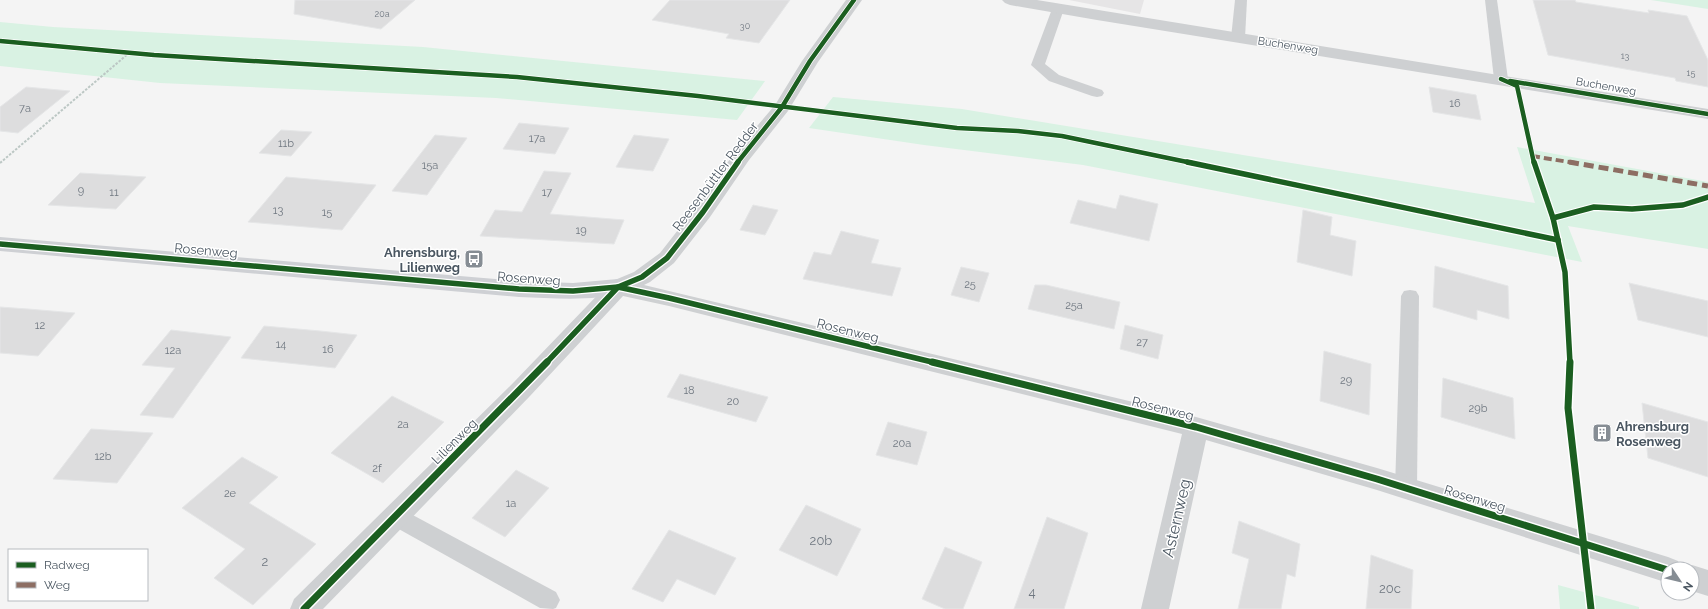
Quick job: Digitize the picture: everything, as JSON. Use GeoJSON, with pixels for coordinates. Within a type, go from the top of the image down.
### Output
{"type":"FeatureCollection","features":[{"type":"Feature","properties":{"kind":"street","name":"Reesenbüttler Redder"},"geometry":{"type":"LineString","coordinates":[[618,287],[642,277],[667,258],[703,212],[742,156],[782,107],[810,61],[854,0]]}},
{"type":"Feature","properties":{"kind":"street","name":"Buchenweg"},"geometry":{"type":"LineString","coordinates":[[1010,0],[1119,20],[1501,79],[1708,114]]}},
{"type":"Feature","properties":{"kind":"street","name":"Rosenweg"},"geometry":{"type":"LineString","coordinates":[[0,244],[519,289],[573,292],[618,287],[669,298],[1196,427],[1406,488],[1660,567]]}},
{"type":"Feature","properties":{"kind":"street","name":"Lilienweg"},"geometry":{"type":"LineString","coordinates":[[304,609],[522,389],[618,287]]}},
{"type":"Feature","properties":{"kind":"street","name":"Asternweg"},"geometry":{"type":"LineString","coordinates":[[1155,609],[1196,427]]}},
{"type":"Feature","properties":{"kind":"lane"},"geometry":{"type":"LineString","coordinates":[[1238,38],[1241,0]]}},
{"type":"Feature","properties":{"kind":"lane"},"geometry":{"type":"LineString","coordinates":[[1491,0],[1501,79]]}},
{"type":"Feature","properties":{"kind":"lane"},"geometry":{"type":"LineString","coordinates":[[1058,9],[1038,65],[1054,78],[1097,93]]}},
{"type":"Feature","properties":{"kind":"lane"},"geometry":{"type":"LineString","coordinates":[[1406,488],[1410,296]]}},
{"type":"Feature","properties":{"kind":"lane"},"geometry":{"type":"LineString","coordinates":[[396,516],[548,600]]}},
{"type":"Feature","properties":{"kind":"path"},"geometry":{"type":"LineString","coordinates":[[0,163],[129,53]]}},
{"type":"Feature","properties":{"kind":"shaded area"},"geometry":{"type":"Polygon","coordinates":[[[1069,0],[1144,0],[1140,14],[1069,0]]]}},
{"type":"Feature","properties":{"kind":"green space"},"geometry":{"type":"Polygon","coordinates":[[[1651,0],[1708,0],[1708,9],[1651,0]]]}},
{"type":"Feature","properties":{"kind":"green space"},"geometry":{"type":"Polygon","coordinates":[[[0,22],[53,27],[423,47],[765,81],[737,120],[496,98],[160,83],[0,66],[0,22]]]}},
{"type":"Feature","properties":{"kind":"green space"},"geometry":{"type":"Polygon","coordinates":[[[833,97],[962,109],[1535,203],[1517,147],[1708,182],[1708,249],[1568,226],[1582,262],[1083,165],[924,145],[809,128],[833,97]]]}},
{"type":"Feature","properties":{"kind":"green space"},"geometry":{"type":"Polygon","coordinates":[[[1558,585],[1639,607],[1639,609],[1560,609],[1558,585]]]}},
{"type":"Feature","properties":{"kind":"building"},"geometry":{"type":"Polygon","coordinates":[[[295,0],[415,0],[381,29],[294,14],[295,0]]]}},
{"type":"Feature","properties":{"kind":"building"},"geometry":{"type":"Polygon","coordinates":[[[670,0],[790,0],[759,43],[726,38],[729,34],[652,20],[670,0]]]}},
{"type":"Feature","properties":{"kind":"building"},"geometry":{"type":"Polygon","coordinates":[[[1533,0],[1575,0],[1576,2],[1649,13],[1648,10],[1687,16],[1708,60],[1708,87],[1676,81],[1675,78],[1548,55],[1533,0]]]}},
{"type":"Feature","properties":{"kind":"building"},"geometry":{"type":"Polygon","coordinates":[[[26,87],[70,91],[18,133],[0,131],[0,107],[26,87]]]}},
{"type":"Feature","properties":{"kind":"building"},"geometry":{"type":"Polygon","coordinates":[[[1429,87],[1476,95],[1481,120],[1433,112],[1429,87]]]}},
{"type":"Feature","properties":{"kind":"building"},"geometry":{"type":"Polygon","coordinates":[[[519,123],[569,128],[555,154],[503,149],[519,123]]]}},
{"type":"Feature","properties":{"kind":"building"},"geometry":{"type":"Polygon","coordinates":[[[281,130],[312,132],[291,156],[259,153],[281,130]]]}},
{"type":"Feature","properties":{"kind":"building"},"geometry":{"type":"Polygon","coordinates":[[[435,135],[467,138],[427,195],[392,191],[435,135]]]}},
{"type":"Feature","properties":{"kind":"building"},"geometry":{"type":"Polygon","coordinates":[[[634,135],[669,139],[653,171],[616,167],[634,135]]]}},
{"type":"Feature","properties":{"kind":"building"},"geometry":{"type":"Polygon","coordinates":[[[544,171],[571,173],[550,214],[624,220],[614,244],[480,236],[495,210],[522,212],[544,171]]]}},
{"type":"Feature","properties":{"kind":"building"},"geometry":{"type":"Polygon","coordinates":[[[80,173],[146,177],[116,209],[48,205],[80,173]]]}},
{"type":"Feature","properties":{"kind":"building"},"geometry":{"type":"Polygon","coordinates":[[[286,177],[376,185],[342,230],[248,222],[286,177]]]}},
{"type":"Feature","properties":{"kind":"building"},"geometry":{"type":"Polygon","coordinates":[[[1120,195],[1158,204],[1149,241],[1070,223],[1078,200],[1116,209],[1120,195]]]}},
{"type":"Feature","properties":{"kind":"building"},"geometry":{"type":"Polygon","coordinates":[[[753,205],[778,210],[765,235],[740,230],[753,205]]]}},
{"type":"Feature","properties":{"kind":"building"},"geometry":{"type":"Polygon","coordinates":[[[1303,210],[1332,217],[1330,235],[1356,241],[1352,276],[1297,262],[1303,210]]]}},
{"type":"Feature","properties":{"kind":"building"},"geometry":{"type":"Polygon","coordinates":[[[841,231],[879,240],[871,263],[901,268],[892,296],[803,279],[814,252],[831,255],[841,231]]]}},
{"type":"Feature","properties":{"kind":"building"},"geometry":{"type":"Polygon","coordinates":[[[1435,266],[1508,286],[1509,319],[1477,310],[1477,320],[1433,307],[1435,266]]]}},
{"type":"Feature","properties":{"kind":"building"},"geometry":{"type":"Polygon","coordinates":[[[961,267],[989,273],[979,302],[951,295],[961,267]]]}},
{"type":"Feature","properties":{"kind":"building"},"geometry":{"type":"Polygon","coordinates":[[[1629,283],[1708,301],[1708,337],[1638,320],[1629,283]]]}},
{"type":"Feature","properties":{"kind":"building"},"geometry":{"type":"Polygon","coordinates":[[[1035,285],[1046,285],[1120,302],[1114,329],[1028,309],[1035,285]]]}},
{"type":"Feature","properties":{"kind":"building"},"geometry":{"type":"Polygon","coordinates":[[[0,307],[75,313],[38,356],[0,353],[0,307]]]}},
{"type":"Feature","properties":{"kind":"building"},"geometry":{"type":"Polygon","coordinates":[[[1125,325],[1163,335],[1158,359],[1120,349],[1125,325]]]}},
{"type":"Feature","properties":{"kind":"building"},"geometry":{"type":"Polygon","coordinates":[[[264,326],[357,335],[335,368],[241,358],[264,326]]]}},
{"type":"Feature","properties":{"kind":"building"},"geometry":{"type":"Polygon","coordinates":[[[171,330],[231,337],[173,418],[140,415],[175,368],[142,365],[171,330]]]}},
{"type":"Feature","properties":{"kind":"building"},"geometry":{"type":"Polygon","coordinates":[[[1324,351],[1371,364],[1369,415],[1320,401],[1324,351]]]}},
{"type":"Feature","properties":{"kind":"building"},"geometry":{"type":"Polygon","coordinates":[[[680,374],[768,397],[756,422],[667,397],[680,374]]]}},
{"type":"Feature","properties":{"kind":"building"},"geometry":{"type":"Polygon","coordinates":[[[1443,378],[1513,398],[1515,439],[1441,417],[1443,378]]]}},
{"type":"Feature","properties":{"kind":"building"},"geometry":{"type":"Polygon","coordinates":[[[392,396],[444,422],[383,483],[331,453],[392,396]]]}},
{"type":"Feature","properties":{"kind":"building"},"geometry":{"type":"Polygon","coordinates":[[[1642,403],[1708,422],[1708,477],[1648,458],[1642,403]]]}},
{"type":"Feature","properties":{"kind":"building"},"geometry":{"type":"Polygon","coordinates":[[[888,422],[927,432],[917,465],[876,455],[888,422]]]}},
{"type":"Feature","properties":{"kind":"building"},"geometry":{"type":"Polygon","coordinates":[[[91,429],[153,433],[117,483],[53,479],[91,429]]]}},
{"type":"Feature","properties":{"kind":"building"},"geometry":{"type":"Polygon","coordinates":[[[242,457],[278,477],[249,503],[316,544],[253,605],[214,578],[245,549],[182,508],[242,457]]]}},
{"type":"Feature","properties":{"kind":"building"},"geometry":{"type":"Polygon","coordinates":[[[516,470],[549,488],[505,537],[472,518],[516,470]]]}},
{"type":"Feature","properties":{"kind":"building"},"geometry":{"type":"Polygon","coordinates":[[[806,505],[861,529],[837,576],[779,550],[806,505]]]}},
{"type":"Feature","properties":{"kind":"building"},"geometry":{"type":"Polygon","coordinates":[[[1047,517],[1088,533],[1064,609],[1014,609],[1047,517]]]}},
{"type":"Feature","properties":{"kind":"building"},"geometry":{"type":"Polygon","coordinates":[[[1239,521],[1300,544],[1295,577],[1287,574],[1281,609],[1238,609],[1249,559],[1232,553],[1239,521]]]}},
{"type":"Feature","properties":{"kind":"building"},"geometry":{"type":"Polygon","coordinates":[[[669,530],[736,558],[715,595],[677,579],[663,602],[632,589],[669,530]]]}},
{"type":"Feature","properties":{"kind":"building"},"geometry":{"type":"Polygon","coordinates":[[[945,547],[982,562],[963,609],[945,609],[922,599],[945,547]]]}},
{"type":"Feature","properties":{"kind":"building"},"geometry":{"type":"Polygon","coordinates":[[[1371,555],[1413,570],[1411,609],[1366,609],[1371,555]]]}},
{"type":"Feature","properties":{"kind":"marked path"},"geometry":{"type":"LineString","coordinates":[[1532,156],[1708,186]]}},
{"type":"Feature","properties":{"kind":"cycle path"},"geometry":{"type":"LineString","coordinates":[[304,609],[522,389],[618,287],[642,277],[667,258],[703,212],[742,156],[782,107],[810,61],[854,0]]}},
{"type":"Feature","properties":{"kind":"cycle path"},"geometry":{"type":"LineString","coordinates":[[0,41],[154,55],[517,77],[698,96],[957,128],[1018,131],[1062,136],[1558,240]]}},
{"type":"Feature","properties":{"kind":"cycle path"},"geometry":{"type":"LineString","coordinates":[[1501,79],[1517,86],[1532,156],[1553,218],[1565,272],[1570,354],[1568,408],[1591,609]]}},
{"type":"Feature","properties":{"kind":"cycle path"},"geometry":{"type":"LineString","coordinates":[[1510,81],[1708,114]]}},
{"type":"Feature","properties":{"kind":"cycle path"},"geometry":{"type":"LineString","coordinates":[[1553,218],[1594,207],[1632,209],[1683,205],[1708,197]]}},
{"type":"Feature","properties":{"kind":"cycle path"},"geometry":{"type":"LineString","coordinates":[[0,244],[519,289],[573,291],[618,287],[669,298],[1196,427],[1377,479],[1660,567]]}},
{"type":"Feature","properties":{"kind":"place","name":"Ahrensburg, Lilienweg"},"geometry":{"type":"Point","coordinates":[474,259]}},
{"type":"Feature","properties":{"kind":"place","name":"Ahrensburg Rosenweg"},"geometry":{"type":"Point","coordinates":[1602,433]}}]}
